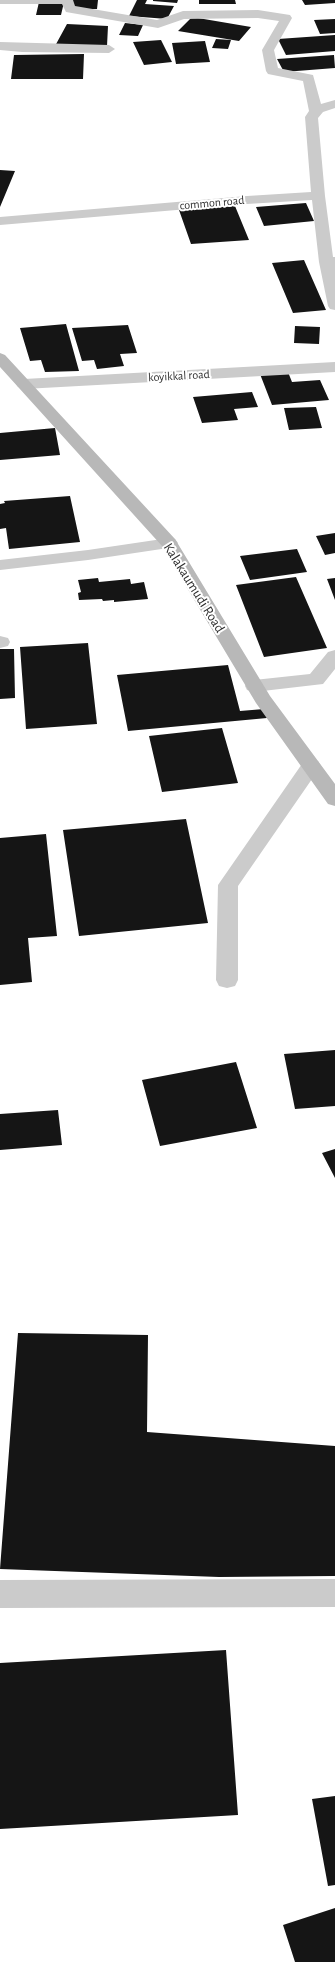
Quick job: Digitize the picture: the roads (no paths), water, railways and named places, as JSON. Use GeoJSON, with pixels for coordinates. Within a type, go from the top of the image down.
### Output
{"type":"FeatureCollection","features":[{"type":"Feature","properties":{"kind":"street"},"geometry":{"type":"LineString","coordinates":[[0,0],[67,0],[70,9],[113,15],[158,24],[183,15],[258,14],[286,18],[268,50],[272,72],[309,78],[316,112]]}},
{"type":"Feature","properties":{"kind":"street"},"geometry":{"type":"LineString","coordinates":[[0,46],[22,48],[110,49]]}},
{"type":"Feature","properties":{"kind":"street"},"geometry":{"type":"LineString","coordinates":[[335,104],[316,112],[311,117],[318,196],[331,261],[335,306]]}},
{"type":"Feature","properties":{"kind":"street","name":"common road"},"geometry":{"type":"LineString","coordinates":[[0,221],[239,201],[318,196]]}},
{"type":"Feature","properties":{"kind":"street","name":"Kalakaumudi Road"},"geometry":{"type":"LineString","coordinates":[[0,358],[169,543],[254,686],[335,799]]}},
{"type":"Feature","properties":{"kind":"street","name":"koyikkal road"},"geometry":{"type":"LineString","coordinates":[[24,384],[335,367]]}},
{"type":"Feature","properties":{"kind":"street"},"geometry":{"type":"LineString","coordinates":[[0,564],[88,555],[169,543]]}},
{"type":"Feature","properties":{"kind":"street"},"geometry":{"type":"LineString","coordinates":[[254,686],[316,680],[335,656]]}},
{"type":"Feature","properties":{"kind":"street"},"geometry":{"type":"LineString","coordinates":[[227,980],[228,885],[311,766]]}},
{"type":"Feature","properties":{"kind":"street"},"geometry":{"type":"LineString","coordinates":[[0,1594],[335,1594]]}}]}
